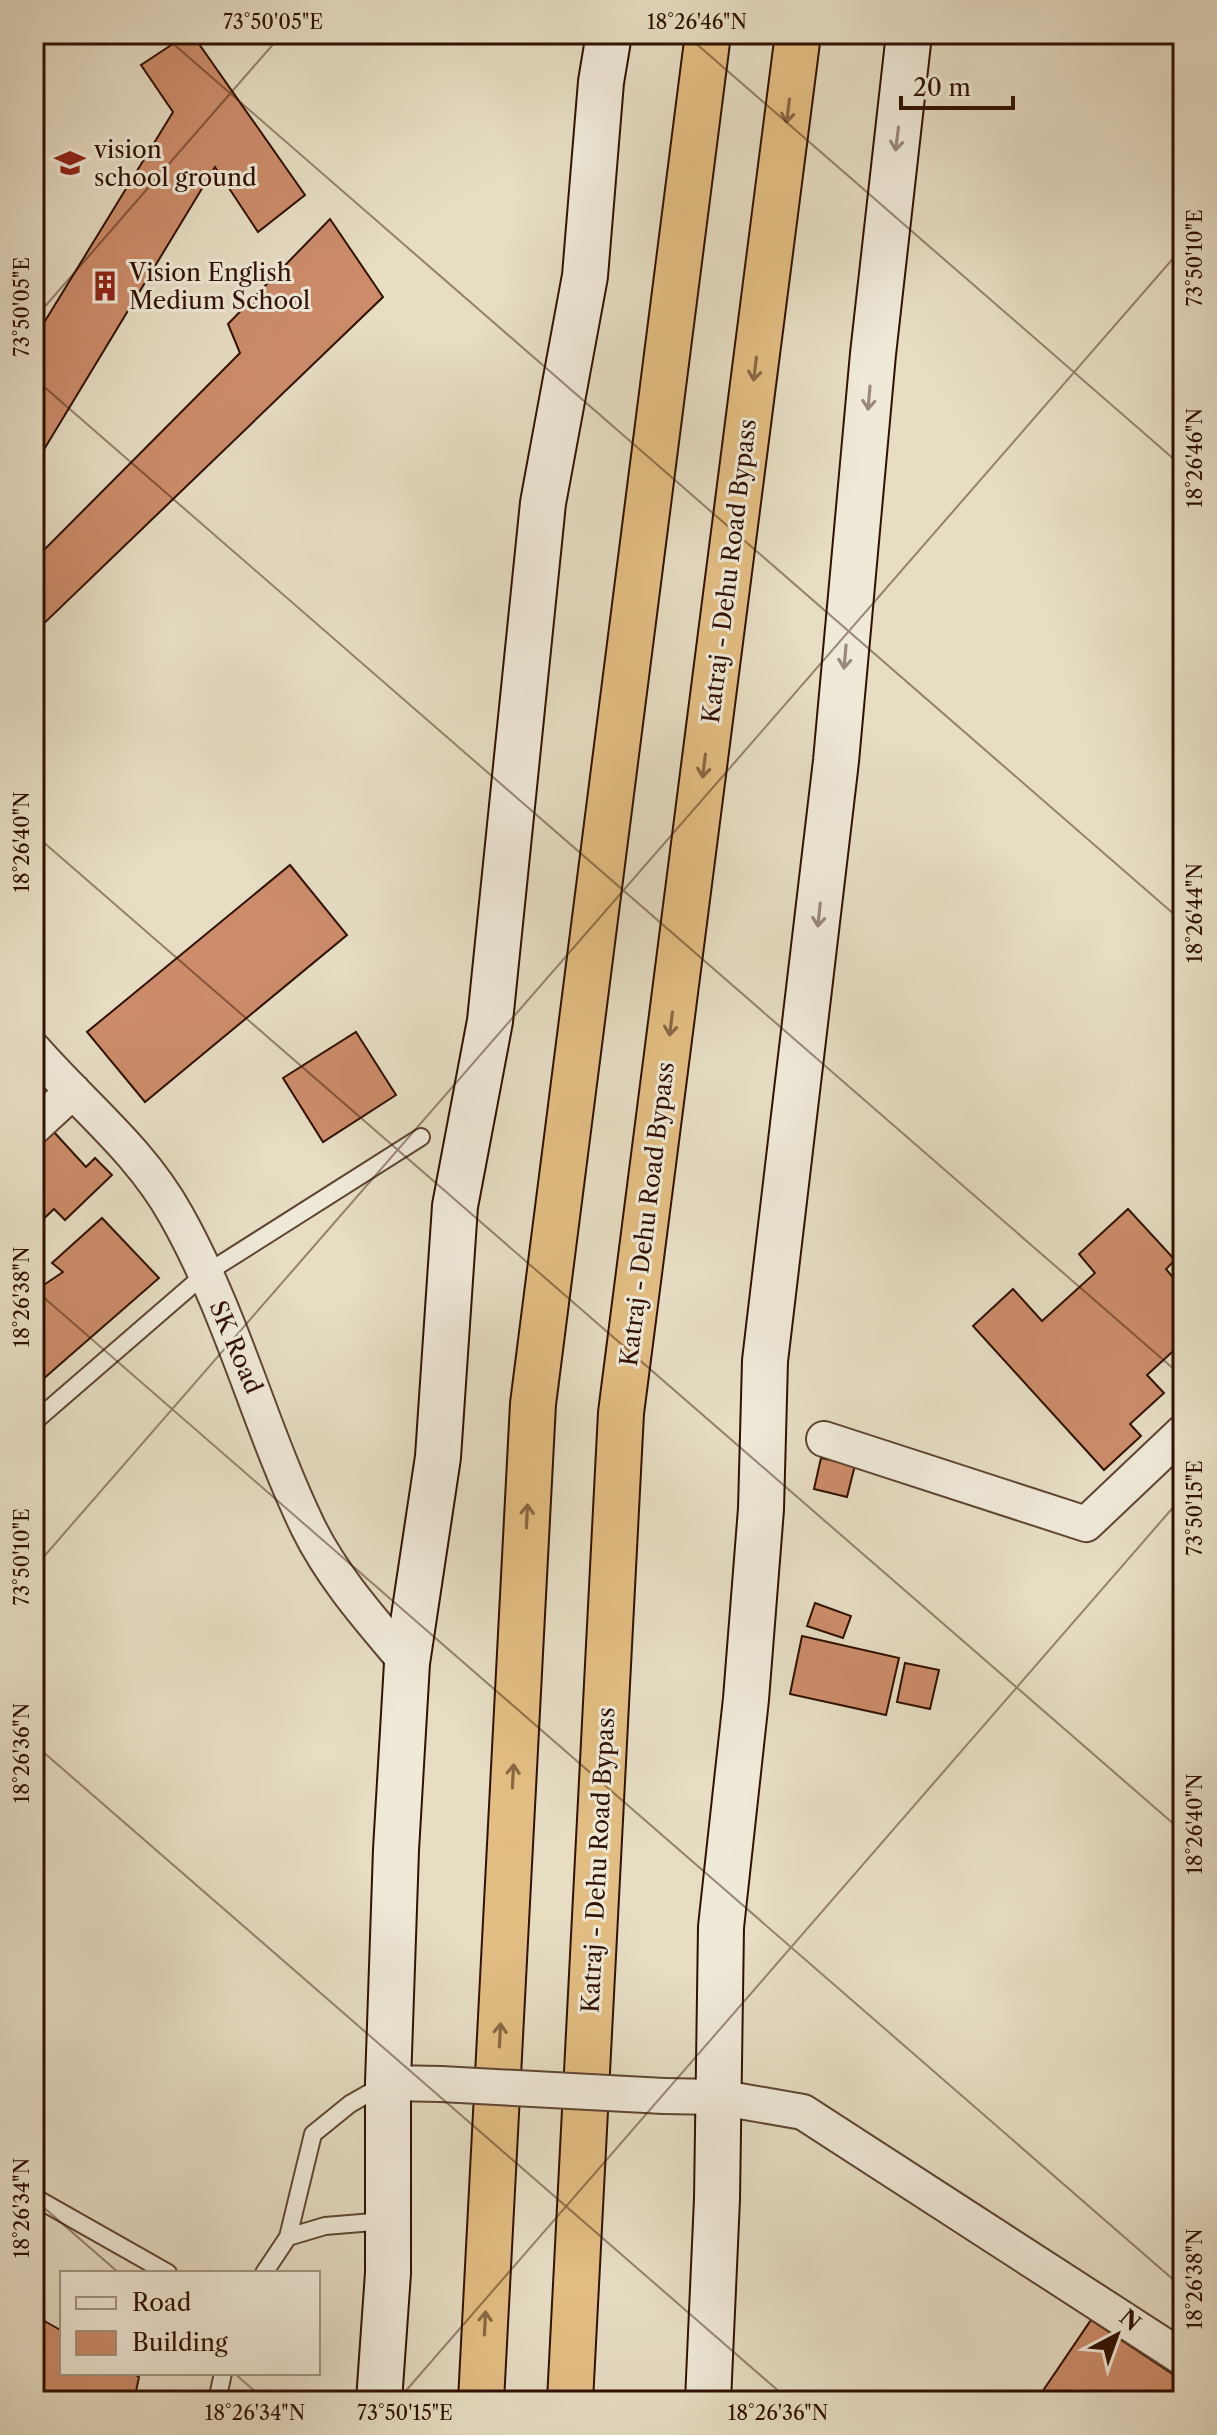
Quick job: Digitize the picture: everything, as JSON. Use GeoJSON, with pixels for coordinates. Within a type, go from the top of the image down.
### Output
{"type":"FeatureCollection","features":[{"type":"Feature","properties":{"kind":"highway"},"geometry":{"type":"LineString","coordinates":[[481,2401],[533,1404],[708,34]]}},
{"type":"Feature","properties":{"kind":"highway","name":"Katraj - Dehu Road Bypass"},"geometry":{"type":"LineString","coordinates":[[570,2401],[621,1413],[798,34]]}},
{"type":"Feature","properties":{"kind":"street"},"geometry":{"type":"LineString","coordinates":[[379,2401],[388,2221],[388,2083],[407,1663],[438,1457],[455,1206],[490,1021],[543,503],[585,276],[601,82],[609,34]]}},
{"type":"Feature","properties":{"kind":"street"},"geometry":{"type":"LineString","coordinates":[[713,2395],[721,1927],[746,1699],[761,1509],[765,1361],[832,792],[873,354],[909,34]]}},
{"type":"Feature","properties":{"kind":"street","name":"SK Road"},"geometry":{"type":"LineString","coordinates":[[34,1050],[136,1156],[176,1214],[230,1325],[308,1527],[346,1591],[407,1663]]}},
{"type":"Feature","properties":{"kind":"street"},"geometry":{"type":"LineString","coordinates":[[34,1127],[73,1091]]}},
{"type":"Feature","properties":{"kind":"street"},"geometry":{"type":"LineString","coordinates":[[824,1439],[1086,1524],[1183,1432]]}},
{"type":"Feature","properties":{"kind":"street"},"geometry":{"type":"LineString","coordinates":[[388,2083],[717,2097],[803,2112],[1183,2358]]}},
{"type":"Feature","properties":{"kind":"lane"},"geometry":{"type":"LineString","coordinates":[[34,1422],[205,1274],[421,1137]]}},
{"type":"Feature","properties":{"kind":"lane"},"geometry":{"type":"LineString","coordinates":[[265,2271],[288,2237],[313,2134],[350,2104],[388,2083]]}},
{"type":"Feature","properties":{"kind":"lane"},"geometry":{"type":"LineString","coordinates":[[34,2197],[164,2271]]}},
{"type":"Feature","properties":{"kind":"lane"},"geometry":{"type":"LineString","coordinates":[[288,2237],[325,2226],[388,2221]]}},
{"type":"Feature","properties":{"kind":"lane"},"geometry":{"type":"LineString","coordinates":[[217,2401],[223,2375]]}},
{"type":"Feature","properties":{"kind":"building","name":"Vision English Medium School"},"geometry":{"type":"Polygon","coordinates":[[[192,34],[305,195],[258,232],[215,167],[34,466],[34,339],[173,112],[141,65],[192,34]]]}},
{"type":"Feature","properties":{"kind":"building"},"geometry":{"type":"Polygon","coordinates":[[[330,219],[383,297],[34,633],[34,560],[240,353],[228,324],[330,219]]]}},
{"type":"Feature","properties":{"kind":"building"},"geometry":{"type":"Polygon","coordinates":[[[290,865],[347,935],[145,1102],[87,1032],[290,865]]]}},
{"type":"Feature","properties":{"kind":"building"},"geometry":{"type":"Polygon","coordinates":[[[356,1032],[396,1095],[323,1142],[283,1078],[356,1032]]]}},
{"type":"Feature","properties":{"kind":"building"},"geometry":{"type":"Polygon","coordinates":[[[53,1131],[86,1167],[95,1158],[112,1175],[65,1220],[54,1209],[34,1228],[34,1149],[53,1131]]]}},
{"type":"Feature","properties":{"kind":"building"},"geometry":{"type":"Polygon","coordinates":[[[1128,1209],[1175,1260],[1166,1269],[1179,1285],[1183,1281],[1183,1342],[1147,1375],[1164,1393],[1130,1424],[1141,1436],[1104,1470],[973,1326],[1013,1289],[1042,1321],[1095,1273],[1079,1254],[1128,1209]]]}},
{"type":"Feature","properties":{"kind":"building"},"geometry":{"type":"Polygon","coordinates":[[[102,1218],[159,1278],[34,1387],[34,1304],[41,1298],[35,1291],[63,1272],[52,1263],[102,1218]]]}},
{"type":"Feature","properties":{"kind":"building"},"geometry":{"type":"Polygon","coordinates":[[[821,1458],[855,1465],[847,1497],[814,1489],[821,1458]]]}},
{"type":"Feature","properties":{"kind":"building"},"geometry":{"type":"Polygon","coordinates":[[[815,1603],[851,1616],[843,1638],[807,1626],[815,1603]]]}},
{"type":"Feature","properties":{"kind":"building"},"geometry":{"type":"Polygon","coordinates":[[[802,1636],[899,1658],[886,1715],[790,1694],[802,1636]]]}},
{"type":"Feature","properties":{"kind":"building"},"geometry":{"type":"Polygon","coordinates":[[[905,1663],[939,1670],[930,1709],[897,1702],[905,1663]]]}},
{"type":"Feature","properties":{"kind":"building"},"geometry":{"type":"Polygon","coordinates":[[[34,2315],[60,2330],[60,2375],[139,2377],[134,2401],[34,2401],[34,2315]]]}},
{"type":"Feature","properties":{"kind":"building"},"geometry":{"type":"Polygon","coordinates":[[[1091,2320],[1183,2381],[1183,2401],[1036,2401],[1091,2320]]]}},
{"type":"Feature","properties":{"kind":"place","name":"vision school ground"},"geometry":{"type":"Point","coordinates":[70,163]}},
{"type":"Feature","properties":{"kind":"place","name":"Vision English Medium School"},"geometry":{"type":"Point","coordinates":[105,286]}}]}
